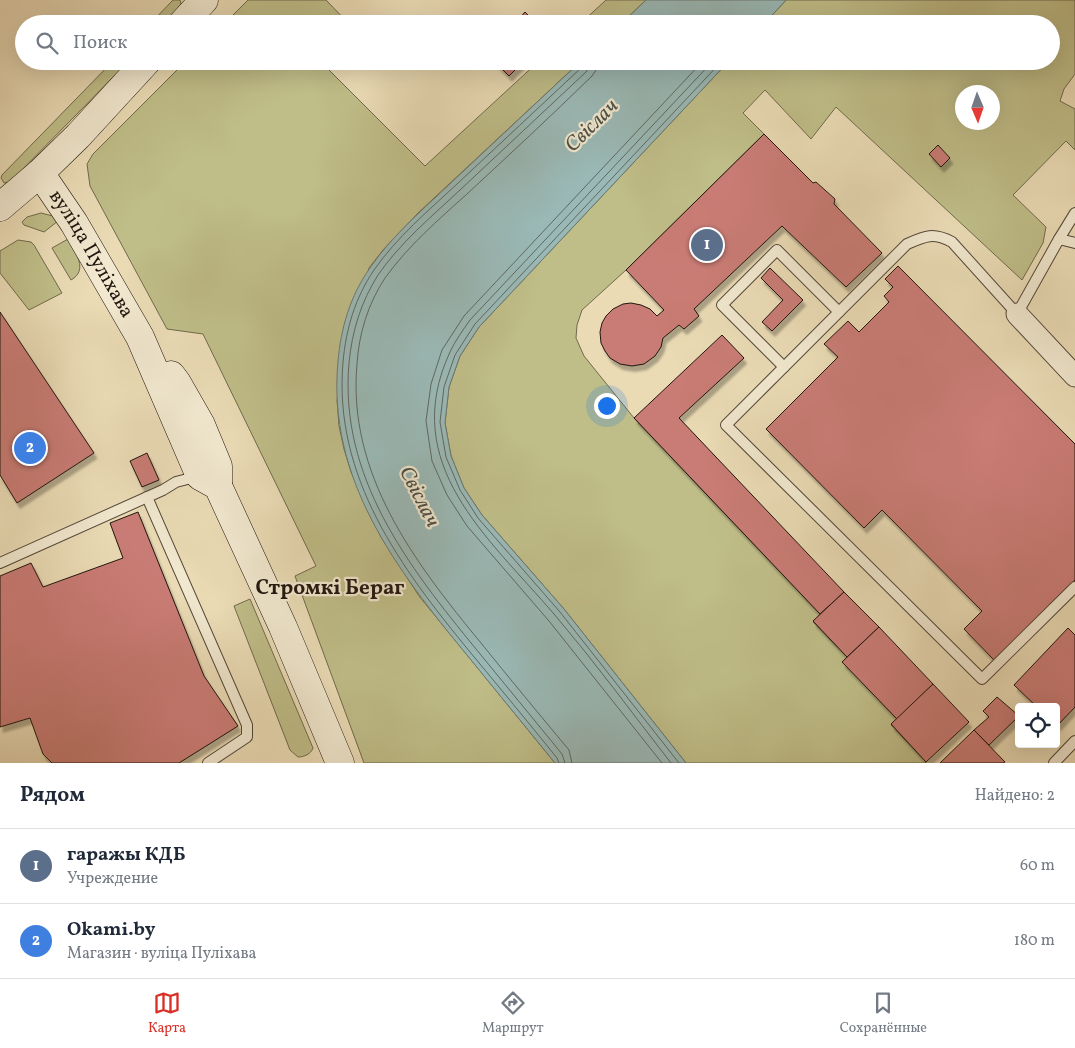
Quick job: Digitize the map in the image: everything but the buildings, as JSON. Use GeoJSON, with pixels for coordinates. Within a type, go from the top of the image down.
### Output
{"type":"FeatureCollection","features":[{"type":"Feature","properties":{"kind":"street"},"geometry":{"type":"LineString","coordinates":[[190,15],[204,0]]}},
{"type":"Feature","properties":{"kind":"street"},"geometry":{"type":"LineString","coordinates":[[0,207],[78,136],[139,70]]}},
{"type":"Feature","properties":{"kind":"street","name":"вуліца Пуліхава"},"geometry":{"type":"LineString","coordinates":[[40,172],[74,223],[140,337],[177,383],[201,425],[218,466],[209,481],[286,636],[340,763]]}},
{"type":"Feature","properties":{"kind":"street"},"geometry":{"type":"LineString","coordinates":[[1017,314],[1075,376]]}},
{"type":"Feature","properties":{"kind":"lane"},"geometry":{"type":"LineString","coordinates":[[1075,213],[1058,239],[1017,314],[952,242],[942,237],[926,236],[907,244],[726,425],[982,679],[1075,587]]}},
{"type":"Feature","properties":{"kind":"lane"},"geometry":{"type":"LineString","coordinates":[[1058,239],[1075,243]]}},
{"type":"Feature","properties":{"kind":"lane"},"geometry":{"type":"LineString","coordinates":[[784,367],[722,305],[777,250],[839,312]]}},
{"type":"Feature","properties":{"kind":"lane"},"geometry":{"type":"LineString","coordinates":[[0,563],[163,490],[176,482],[209,481]]}},
{"type":"Feature","properties":{"kind":"lane"},"geometry":{"type":"LineString","coordinates":[[147,497],[247,725],[247,737],[208,763]]}},
{"type":"Feature","properties":{"kind":"lane"},"geometry":{"type":"LineString","coordinates":[[1054,763],[1075,741]]}},
{"type":"Feature","properties":{"kind":"shaded area"},"geometry":{"type":"Polygon","coordinates":[[[173,0],[180,0],[182,8],[175,15],[159,15],[173,0]]]}},
{"type":"Feature","properties":{"kind":"shaded area"},"geometry":{"type":"Polygon","coordinates":[[[248,0],[326,0],[340,15],[233,15],[248,0]]]}},
{"type":"Feature","properties":{"kind":"shaded area"},"geometry":{"type":"Polygon","coordinates":[[[606,0],[646,0],[630,15],[590,15],[606,0]]]}},
{"type":"Feature","properties":{"kind":"shaded area"},"geometry":{"type":"Polygon","coordinates":[[[786,0],[1075,0],[1075,74],[1064,89],[1060,101],[1075,109],[1075,150],[1066,141],[1013,195],[1046,227],[1043,243],[1022,280],[836,107],[811,139],[765,90],[743,113],[764,134],[626,270],[582,310],[577,325],[576,338],[584,356],[634,418],[820,614],[813,622],[847,657],[843,662],[897,719],[891,725],[925,763],[686,763],[564,609],[482,515],[464,488],[451,456],[445,423],[449,387],[460,356],[479,327],[721,70],[1060,70],[1060,15],[772,15],[786,0]]]}},
{"type":"Feature","properties":{"kind":"shaded area"},"geometry":{"type":"Polygon","coordinates":[[[104,70],[120,70],[10,182],[4,183],[1,178],[104,70]]]}},
{"type":"Feature","properties":{"kind":"shaded area"},"geometry":{"type":"Polygon","coordinates":[[[177,70],[329,70],[425,166],[529,70],[571,70],[418,213],[383,250],[369,268],[337,400],[339,426],[351,472],[381,537],[419,596],[555,763],[364,763],[295,576],[316,566],[203,334],[167,329],[90,186],[87,164],[93,154],[177,70]]]}},
{"type":"Feature","properties":{"kind":"shaded area"},"geometry":{"type":"Polygon","coordinates":[[[41,213],[53,216],[58,221],[44,232],[24,225],[22,222],[27,217],[41,213]]]}},
{"type":"Feature","properties":{"kind":"shaded area"},"geometry":{"type":"Polygon","coordinates":[[[68,239],[77,255],[80,266],[76,276],[71,280],[52,248],[68,239]]]}},
{"type":"Feature","properties":{"kind":"shaded area"},"geometry":{"type":"Polygon","coordinates":[[[18,240],[31,242],[34,245],[62,293],[29,310],[0,273],[0,251],[18,240]]]}},
{"type":"Feature","properties":{"kind":"shaded area"},"geometry":{"type":"Polygon","coordinates":[[[250,599],[313,748],[305,756],[298,757],[290,750],[234,606],[250,599]]]}},
{"type":"Feature","properties":{"kind":"water"},"geometry":{"type":"Polygon","coordinates":[[[646,0],[786,0],[772,15],[630,15],[646,0]]]}},
{"type":"Feature","properties":{"kind":"water","name":"Свіслач"},"geometry":{"type":"Polygon","coordinates":[[[571,70],[721,70],[479,327],[460,356],[449,387],[445,423],[451,456],[464,488],[482,515],[564,609],[686,763],[555,763],[415,589],[392,555],[372,520],[355,483],[344,445],[337,404],[339,349],[344,324],[352,301],[363,279],[379,256],[410,222],[571,70]]]}},
{"type":"Feature","properties":{"kind":"place","name":"гаражы КДБ"},"geometry":{"type":"Point","coordinates":[707,245]}},
{"type":"Feature","properties":{"kind":"place","name":"Okami.by"},"geometry":{"type":"Point","coordinates":[30,448]}},
{"type":"Feature","properties":{"kind":"district","name":"Стромкі Бераг"},"geometry":{"type":"Point","coordinates":[330,588]}}]}
